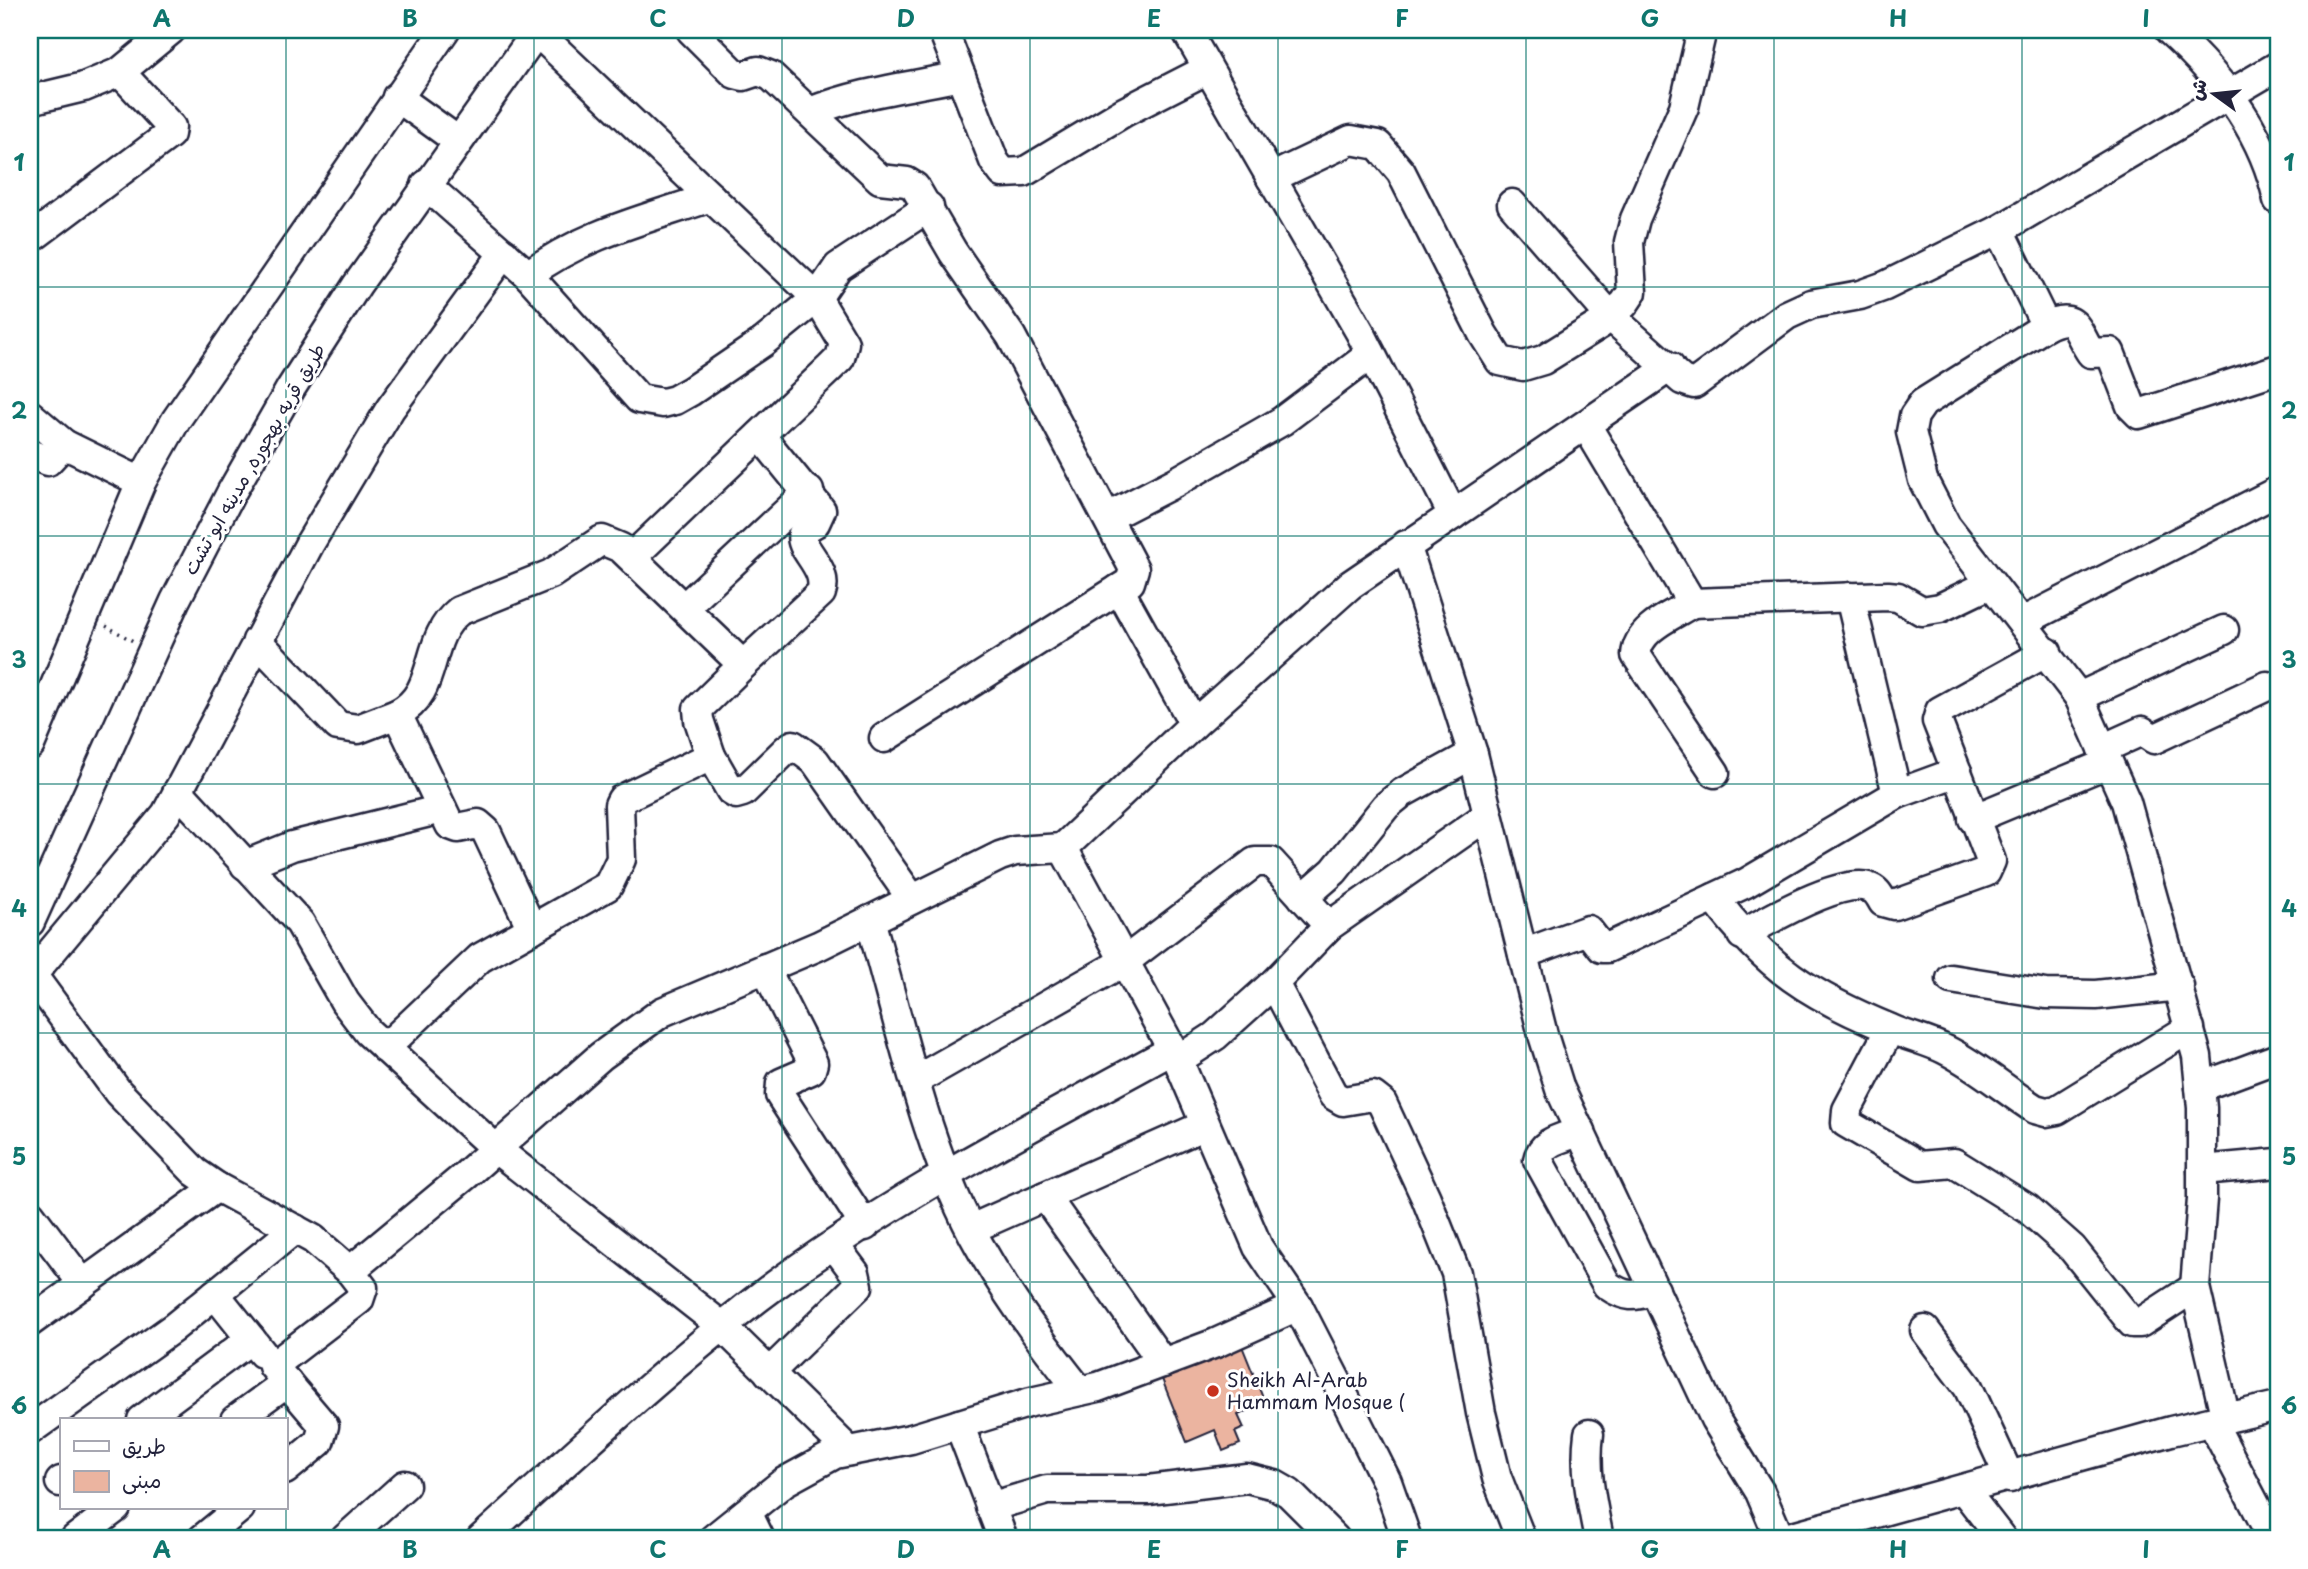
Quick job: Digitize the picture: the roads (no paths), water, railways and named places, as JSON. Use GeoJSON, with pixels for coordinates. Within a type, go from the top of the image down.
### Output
{"type":"FeatureCollection","features":[{"type":"Feature","properties":{"kind":"street"},"geometry":{"type":"LineString","coordinates":[[30,100],[84,87],[120,72],[172,30]]}},
{"type":"Feature","properties":{"kind":"street"},"geometry":{"type":"LineString","coordinates":[[31,737],[86,615],[141,482],[215,360],[445,30]]}},
{"type":"Feature","properties":{"kind":"street"},"geometry":{"type":"LineString","coordinates":[[691,30],[735,74],[763,72],[810,112],[880,179],[907,182],[915,187],[953,252],[1011,336],[1134,569],[1130,582],[884,738]]}},
{"type":"Feature","properties":{"kind":"street"},"geometry":{"type":"LineString","coordinates":[[943,30],[998,169],[1003,173],[1024,172],[1124,112],[1208,69]]}},
{"type":"Feature","properties":{"kind":"street"},"geometry":{"type":"LineString","coordinates":[[1186,30],[1371,354],[1453,515]]}},
{"type":"Feature","properties":{"kind":"street"},"geometry":{"type":"LineString","coordinates":[[1271,178],[1351,140],[1378,145],[1401,172],[1483,334],[1500,361],[1523,366],[1542,360],[1611,317],[1632,292],[1629,242],[1635,219],[1684,107],[1702,30]]}},
{"type":"Feature","properties":{"kind":"street"},"geometry":{"type":"LineString","coordinates":[[2169,30],[2230,94],[2257,142],[2278,200]]}},
{"type":"Feature","properties":{"kind":"street"},"geometry":{"type":"LineString","coordinates":[[537,31],[817,298],[841,336],[844,349],[830,368],[632,557]]}},
{"type":"Feature","properties":{"kind":"street","name":"طريق قريه بهجوره, مدينه ابو تشت"},"geometry":{"type":"LineString","coordinates":[[30,922],[151,651],[231,493],[291,388],[426,185],[537,31]]}},
{"type":"Feature","properties":{"kind":"street"},"geometry":{"type":"LineString","coordinates":[[1512,204],[1611,317],[1686,382],[1700,382],[1787,315],[1811,304],[1860,295],[1885,286],[1999,230],[2278,66]]}},
{"type":"Feature","properties":{"kind":"street"},"geometry":{"type":"LineString","coordinates":[[30,239],[170,134],[171,127],[120,72]]}},
{"type":"Feature","properties":{"kind":"street"},"geometry":{"type":"LineString","coordinates":[[810,112],[887,88],[902,89],[961,76]]}},
{"type":"Feature","properties":{"kind":"street"},"geometry":{"type":"LineString","coordinates":[[397,97],[458,141]]}},
{"type":"Feature","properties":{"kind":"street"},"geometry":{"type":"LineString","coordinates":[[426,185],[528,275],[639,399],[663,403],[675,400],[763,342],[817,298],[838,267],[929,207]]}},
{"type":"Feature","properties":{"kind":"street"},"geometry":{"type":"LineString","coordinates":[[528,275],[556,254],[584,240],[711,197]]}},
{"type":"Feature","properties":{"kind":"street"},"geometry":{"type":"LineString","coordinates":[[1999,230],[2046,326]]}},
{"type":"Feature","properties":{"kind":"street"},"geometry":{"type":"LineString","coordinates":[[237,1418],[359,1300],[363,1289],[350,1271],[313,1239],[195,1172],[118,1092],[31,973],[166,814],[310,543],[390,410],[504,253]]}},
{"type":"Feature","properties":{"kind":"street"},"geometry":{"type":"LineString","coordinates":[[2273,1539],[2219,1421],[2196,1287],[2202,1170],[2197,1056],[2126,802],[2079,697],[2047,652],[1990,584],[1946,525],[1923,480],[1911,425],[1923,403],[2058,320],[2068,320],[2075,324],[2091,353],[2110,352],[2131,406],[2139,414],[2278,369]]}},
{"type":"Feature","properties":{"kind":"street"},"geometry":{"type":"LineString","coordinates":[[1108,517],[1282,421],[1371,354]]}},
{"type":"Feature","properties":{"kind":"street"},"geometry":{"type":"LineString","coordinates":[[350,1271],[496,1149],[601,1056],[662,1012],[765,968],[1015,851],[1063,848],[1194,724],[1350,585],[1670,367]]}},
{"type":"Feature","properties":{"kind":"street"},"geometry":{"type":"LineString","coordinates":[[30,415],[64,444],[141,482]]}},
{"type":"Feature","properties":{"kind":"street"},"geometry":{"type":"LineString","coordinates":[[1586,425],[1692,603]]}},
{"type":"Feature","properties":{"kind":"street"},"geometry":{"type":"LineString","coordinates":[[760,435],[821,510],[815,523],[808,527],[802,536],[802,543],[824,574],[821,593],[698,709],[698,720],[712,755],[731,791],[736,794],[743,792],[793,745],[803,750],[815,761],[912,899]]}},
{"type":"Feature","properties":{"kind":"street"},"geometry":{"type":"LineString","coordinates":[[30,454],[48,461],[64,444]]}},
{"type":"Feature","properties":{"kind":"street"},"geometry":{"type":"LineString","coordinates":[[684,608],[808,491]]}},
{"type":"Feature","properties":{"kind":"street"},"geometry":{"type":"LineString","coordinates":[[2022,622],[2278,491]]}},
{"type":"Feature","properties":{"kind":"street"},"geometry":{"type":"LineString","coordinates":[[257,641],[338,726],[358,729],[397,714],[415,701],[425,681],[439,634],[459,611],[551,574],[569,564],[596,541],[609,541],[632,557],[743,665]]}},
{"type":"Feature","properties":{"kind":"street"},"geometry":{"type":"LineString","coordinates":[[1406,545],[1473,754],[1522,954],[1560,1090],[1715,1419],[1760,1492],[1781,1539],[2010,1478],[2171,1431],[2278,1406]]}},
{"type":"Feature","properties":{"kind":"street"},"geometry":{"type":"LineString","coordinates":[[1715,773],[1636,654],[1640,638],[1649,630],[1692,603],[1898,597],[1922,611],[1940,608],[1990,584]]}},
{"type":"Feature","properties":{"kind":"street"},"geometry":{"type":"LineString","coordinates":[[1119,589],[1194,724]]}},
{"type":"Feature","properties":{"kind":"street"},"geometry":{"type":"LineString","coordinates":[[1850,597],[1897,794]]}},
{"type":"Feature","properties":{"kind":"street"},"geometry":{"type":"LineString","coordinates":[[2079,697],[2224,630]]}},
{"type":"Feature","properties":{"kind":"street"},"geometry":{"type":"LineString","coordinates":[[1742,935],[1802,901],[1827,894],[1867,886],[1875,890],[1883,902],[1894,905],[1986,872],[1991,861],[1937,721],[1940,711],[2047,652]]}},
{"type":"Feature","properties":{"kind":"street"},"geometry":{"type":"LineString","coordinates":[[1973,819],[2105,756],[2142,731],[2154,739],[2267,686]]}},
{"type":"Feature","properties":{"kind":"street"},"geometry":{"type":"LineString","coordinates":[[397,714],[450,825],[458,828],[478,824],[486,831],[532,929]]}},
{"type":"Feature","properties":{"kind":"street"},"geometry":{"type":"LineString","coordinates":[[1303,898],[1334,872],[1387,806],[1402,793],[1473,754]]}},
{"type":"Feature","properties":{"kind":"street"},"geometry":{"type":"LineString","coordinates":[[385,1048],[480,958],[608,886],[621,859],[622,799],[712,755]]}},
{"type":"Feature","properties":{"kind":"street"},"geometry":{"type":"LineString","coordinates":[[1522,954],[1588,930],[1605,949],[1746,883],[1897,794],[1957,772]]}},
{"type":"Feature","properties":{"kind":"street"},"geometry":{"type":"LineString","coordinates":[[178,791],[300,923],[345,1002],[385,1048],[496,1149],[723,1327],[849,1451]]}},
{"type":"Feature","properties":{"kind":"street"},"geometry":{"type":"LineString","coordinates":[[244,865],[292,846],[442,809]]}},
{"type":"Feature","properties":{"kind":"street"},"geometry":{"type":"LineString","coordinates":[[481,1539],[623,1410],[758,1298],[834,1245],[947,1176],[1215,1036],[1274,983],[1329,926],[1488,815]]}},
{"type":"Feature","properties":{"kind":"street"},"geometry":{"type":"LineString","coordinates":[[1063,848],[1175,1055],[1258,1247],[1298,1306],[1387,1482],[1408,1539]]}},
{"type":"Feature","properties":{"kind":"street"},"geometry":{"type":"LineString","coordinates":[[916,1080],[1125,961],[1255,862],[1271,862],[1329,926]]}},
{"type":"Feature","properties":{"kind":"street"},"geometry":{"type":"LineString","coordinates":[[1714,898],[1742,935],[1771,964],[1808,990],[1890,1029],[1946,1050],[2026,1103],[2046,1112],[2057,1110],[2190,1028]]}},
{"type":"Feature","properties":{"kind":"street"},"geometry":{"type":"LineString","coordinates":[[870,920],[947,1176],[971,1229],[1030,1328],[1080,1391]]}},
{"type":"Feature","properties":{"kind":"street"},"geometry":{"type":"LineString","coordinates":[[765,968],[813,1063],[811,1070],[781,1083],[780,1095],[865,1226]]}},
{"type":"Feature","properties":{"kind":"street"},"geometry":{"type":"LineString","coordinates":[[1951,979],[2046,994],[2096,995],[2179,986]]}},
{"type":"Feature","properties":{"kind":"street"},"geometry":{"type":"LineString","coordinates":[[1274,983],[1333,1095],[1343,1101],[1373,1096],[1382,1102],[1426,1198],[1456,1273],[1481,1413],[1497,1478],[1521,1539]]}},
{"type":"Feature","properties":{"kind":"street"},"geometry":{"type":"LineString","coordinates":[[1890,1029],[1847,1110],[1846,1123],[1920,1166],[1932,1167],[1946,1162],[1965,1168],[2028,1209],[2072,1248],[2132,1323],[2140,1323],[2196,1287]]}},
{"type":"Feature","properties":{"kind":"street"},"geometry":{"type":"LineString","coordinates":[[2200,1087],[2278,1058]]}},
{"type":"Feature","properties":{"kind":"street"},"geometry":{"type":"LineString","coordinates":[[971,1229],[1205,1125]]}},
{"type":"Feature","properties":{"kind":"street"},"geometry":{"type":"LineString","coordinates":[[1581,1131],[1547,1144],[1539,1152],[1538,1160],[1607,1285],[1620,1294],[1633,1297],[1655,1290]]}},
{"type":"Feature","properties":{"kind":"street"},"geometry":{"type":"LineString","coordinates":[[2202,1170],[2278,1163]]}},
{"type":"Feature","properties":{"kind":"street"},"geometry":{"type":"LineString","coordinates":[[33,1312],[83,1284],[218,1187]]}},
{"type":"Feature","properties":{"kind":"street"},"geometry":{"type":"LineString","coordinates":[[1045,1196],[1163,1363]]}},
{"type":"Feature","properties":{"kind":"street"},"geometry":{"type":"LineString","coordinates":[[30,1214],[83,1284]]}},
{"type":"Feature","properties":{"kind":"street"},"geometry":{"type":"LineString","coordinates":[[30,1430],[173,1328],[295,1229]]}},
{"type":"Feature","properties":{"kind":"street"},"geometry":{"type":"LineString","coordinates":[[769,1373],[858,1286],[855,1273],[834,1245]]}},
{"type":"Feature","properties":{"kind":"street"},"geometry":{"type":"LineString","coordinates":[[215,1294],[320,1419],[325,1432],[319,1441],[287,1468]]}},
{"type":"Feature","properties":{"kind":"street"},"geometry":{"type":"LineString","coordinates":[[713,1539],[784,1482],[818,1461],[849,1451],[911,1439],[1080,1391],[1216,1343],[1298,1306]]}},
{"type":"Feature","properties":{"kind":"street"},"geometry":{"type":"LineString","coordinates":[[1925,1330],[1968,1387],[2010,1478]]}},
{"type":"Feature","properties":{"kind":"street"},"geometry":{"type":"LineString","coordinates":[[145,1418],[251,1339]]}},
{"type":"Feature","properties":{"kind":"street"},"geometry":{"type":"LineString","coordinates":[[959,1424],[1003,1539]]}},
{"type":"Feature","properties":{"kind":"street"},"geometry":{"type":"LineString","coordinates":[[1589,1434],[1585,1459],[1587,1481],[1600,1539]]}},
{"type":"Feature","properties":{"kind":"street"},"geometry":{"type":"LineString","coordinates":[[990,1507],[1047,1490],[1148,1490],[1247,1478],[1275,1485],[1289,1493],[1335,1539]]}},
{"type":"Feature","properties":{"kind":"street"},"geometry":{"type":"LineString","coordinates":[[345,1539],[405,1485]]}},
{"type":"Feature","properties":{"kind":"street"},"geometry":{"type":"LineString","coordinates":[[1964,1490],[2002,1539]]}},
{"type":"Feature","properties":{"kind":"street"},"geometry":{"type":"LineString","coordinates":[[75,1539],[113,1510]]}},
{"type":"Feature","properties":{"kind":"street"},"geometry":{"type":"LineString","coordinates":[[202,1539],[238,1510]]}},
{"type":"Feature","properties":{"kind":"street"},"geometry":{"type":"LineString","coordinates":[[747,1513],[760,1539]]}},
{"type":"Feature","properties":{"kind":"place","name":"Sheikh Al-Arab Hammam Mosque ("},"geometry":{"type":"Point","coordinates":[1213,1391]}}]}
